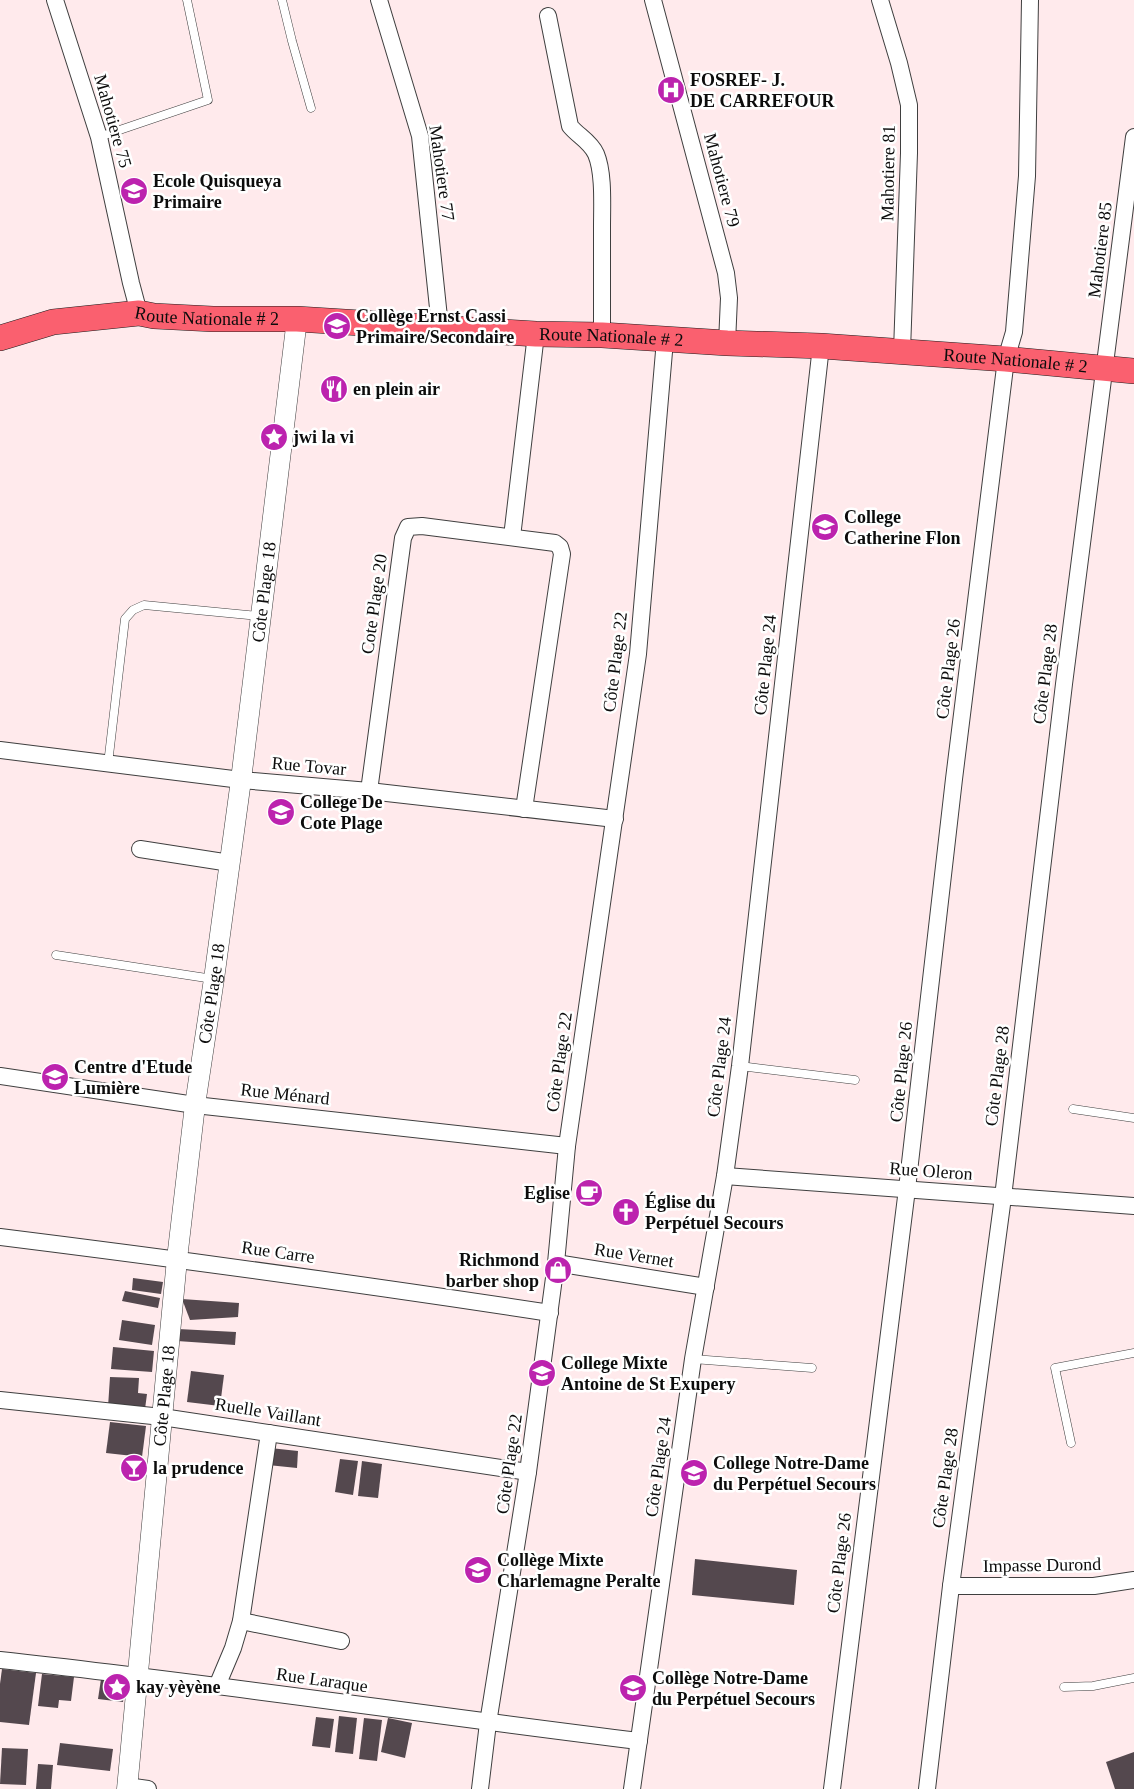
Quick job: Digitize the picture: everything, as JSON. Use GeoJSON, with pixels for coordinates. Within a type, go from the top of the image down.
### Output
{"type":"FeatureCollection","features":[{"type":"Feature","properties":{"kind":"main road","name":"Route Nationale # 2"},"geometry":{"type":"LineString","coordinates":[[0,338],[53,322],[139,313],[154,316],[213,319],[297,319],[536,334],[602,335],[665,340],[821,346],[1006,359],[1134,371]]}},
{"type":"Feature","properties":{"kind":"street","name":"Mahotiere 75"},"geometry":{"type":"LineString","coordinates":[[55,0],[99,137],[139,313]]}},
{"type":"Feature","properties":{"kind":"street","name":"Mahotiere 77"},"geometry":{"type":"LineString","coordinates":[[379,0],[420,136],[440,327]]}},
{"type":"Feature","properties":{"kind":"street","name":"Mahotiere 79"},"geometry":{"type":"LineString","coordinates":[[653,0],[726,273],[729,298],[727,343]]}},
{"type":"Feature","properties":{"kind":"street","name":"Mahotiere 81"},"geometry":{"type":"LineString","coordinates":[[880,0],[899,63],[909,105],[902,351]]}},
{"type":"Feature","properties":{"kind":"street","name":"Côte Plage 26"},"geometry":{"type":"LineString","coordinates":[[832,1789],[908,1189],[954,779],[1006,359],[1014,332],[1027,176],[1030,0]]}},
{"type":"Feature","properties":{"kind":"street"},"geometry":{"type":"LineString","coordinates":[[548,16],[570,126],[578,136],[588,142],[596,154],[600,168],[602,202],[602,335]]}},
{"type":"Feature","properties":{"kind":"street","name":"Mahotiere 85"},"geometry":{"type":"LineString","coordinates":[[1105,368],[1134,137]]}},
{"type":"Feature","properties":{"kind":"street","name":"Côte Plage 18"},"geometry":{"type":"LineString","coordinates":[[127,1788],[177,1259],[195,1105],[241,780],[297,319]]}},
{"type":"Feature","properties":{"kind":"street"},"geometry":{"type":"LineString","coordinates":[[512,537],[536,334]]}},
{"type":"Feature","properties":{"kind":"street","name":"Côte Plage 22"},"geometry":{"type":"LineString","coordinates":[[480,1789],[488,1723],[528,1472],[550,1313],[568,1146],[638,654],[665,340]]}},
{"type":"Feature","properties":{"kind":"street","name":"Côte Plage 24"},"geometry":{"type":"LineString","coordinates":[[632,1789],[693,1359],[725,1176],[740,1066],[821,346]]}},
{"type":"Feature","properties":{"kind":"street","name":"Côte Plage 28"},"geometry":{"type":"LineString","coordinates":[[927,1789],[951,1586],[1003,1196],[1062,694],[1105,368]]}},
{"type":"Feature","properties":{"kind":"street","name":"Cote Plage 20"},"geometry":{"type":"LineString","coordinates":[[369,791],[405,532],[408,527],[415,526],[512,537],[555,543],[560,547],[562,554],[524,809]]}},
{"type":"Feature","properties":{"kind":"street","name":"Rue Tovar"},"geometry":{"type":"LineString","coordinates":[[0,750],[241,780],[369,791],[614,820]]}},
{"type":"Feature","properties":{"kind":"street"},"geometry":{"type":"LineString","coordinates":[[140,849],[230,862]]}},
{"type":"Feature","properties":{"kind":"street","name":"Rue Ménard"},"geometry":{"type":"LineString","coordinates":[[0,1076],[195,1105],[568,1146]]}},
{"type":"Feature","properties":{"kind":"street","name":"Rue Oleron"},"geometry":{"type":"LineString","coordinates":[[725,1176],[1134,1206]]}},
{"type":"Feature","properties":{"kind":"street","name":"Rue Carre"},"geometry":{"type":"LineString","coordinates":[[0,1237],[368,1285],[550,1313]]}},
{"type":"Feature","properties":{"kind":"street","name":"Rue Vernet"},"geometry":{"type":"LineString","coordinates":[[556,1263],[706,1287]]}},
{"type":"Feature","properties":{"kind":"street","name":"Ruelle Vaillant"},"geometry":{"type":"LineString","coordinates":[[0,1400],[162,1417],[528,1472]]}},
{"type":"Feature","properties":{"kind":"street"},"geometry":{"type":"LineString","coordinates":[[216,1686],[233,1648],[241,1621],[269,1433]]}},
{"type":"Feature","properties":{"kind":"street","name":"Impasse Durond"},"geometry":{"type":"LineString","coordinates":[[951,1586],[1094,1586],[1134,1580]]}},
{"type":"Feature","properties":{"kind":"street"},"geometry":{"type":"LineString","coordinates":[[241,1621],[340,1641]]}},
{"type":"Feature","properties":{"kind":"street","name":"Rue Laraque"},"geometry":{"type":"LineString","coordinates":[[0,1660],[137,1675],[488,1723],[639,1741]]}},
{"type":"Feature","properties":{"kind":"street"},"geometry":{"type":"LineString","coordinates":[[127,1788],[148,1789]]}},
{"type":"Feature","properties":{"kind":"lane"},"geometry":{"type":"LineString","coordinates":[[99,137],[208,100],[187,0]]}},
{"type":"Feature","properties":{"kind":"lane"},"geometry":{"type":"LineString","coordinates":[[282,0],[311,108]]}},
{"type":"Feature","properties":{"kind":"lane"},"geometry":{"type":"LineString","coordinates":[[108,764],[125,619],[133,610],[144,605],[261,616]]}},
{"type":"Feature","properties":{"kind":"lane"},"geometry":{"type":"LineString","coordinates":[[56,955],[214,979]]}},
{"type":"Feature","properties":{"kind":"lane"},"geometry":{"type":"LineString","coordinates":[[740,1066],[855,1080]]}},
{"type":"Feature","properties":{"kind":"lane"},"geometry":{"type":"LineString","coordinates":[[1073,1110],[1134,1118]]}},
{"type":"Feature","properties":{"kind":"lane"},"geometry":{"type":"LineString","coordinates":[[1071,1443],[1055,1368],[1134,1353]]}},
{"type":"Feature","properties":{"kind":"lane"},"geometry":{"type":"LineString","coordinates":[[693,1359],[812,1368]]}},
{"type":"Feature","properties":{"kind":"lane"},"geometry":{"type":"LineString","coordinates":[[1064,1687],[1093,1686],[1134,1678]]}},
{"type":"Feature","properties":{"kind":"building"},"geometry":{"type":"Polygon","coordinates":[[[133,1278],[163,1282],[161,1294],[132,1290],[133,1278]]]}},
{"type":"Feature","properties":{"kind":"building"},"geometry":{"type":"Polygon","coordinates":[[[125,1291],[160,1298],[158,1308],[122,1301],[125,1291]]]}},
{"type":"Feature","properties":{"kind":"building"},"geometry":{"type":"Polygon","coordinates":[[[182,1299],[239,1303],[238,1317],[190,1320],[182,1299]]]}},
{"type":"Feature","properties":{"kind":"building"},"geometry":{"type":"Polygon","coordinates":[[[122,1320],[155,1325],[152,1345],[119,1340],[122,1320]]]}},
{"type":"Feature","properties":{"kind":"building"},"geometry":{"type":"Polygon","coordinates":[[[178,1329],[236,1332],[235,1345],[177,1341],[178,1329]]]}},
{"type":"Feature","properties":{"kind":"building"},"geometry":{"type":"Polygon","coordinates":[[[113,1347],[154,1351],[152,1372],[111,1369],[113,1347]]]}},
{"type":"Feature","properties":{"kind":"building"},"geometry":{"type":"Polygon","coordinates":[[[191,1371],[224,1375],[220,1406],[187,1402],[191,1371]]]}},
{"type":"Feature","properties":{"kind":"building"},"geometry":{"type":"Polygon","coordinates":[[[110,1377],[139,1378],[138,1393],[147,1394],[145,1409],[108,1407],[110,1377]]]}},
{"type":"Feature","properties":{"kind":"building"},"geometry":{"type":"Polygon","coordinates":[[[110,1422],[146,1426],[142,1457],[106,1453],[110,1422]]]}},
{"type":"Feature","properties":{"kind":"building"},"geometry":{"type":"Polygon","coordinates":[[[270,1448],[298,1451],[297,1468],[268,1465],[270,1448]]]}},
{"type":"Feature","properties":{"kind":"building"},"geometry":{"type":"Polygon","coordinates":[[[340,1459],[358,1461],[353,1495],[335,1492],[340,1459]]]}},
{"type":"Feature","properties":{"kind":"building"},"geometry":{"type":"Polygon","coordinates":[[[362,1461],[382,1464],[378,1498],[358,1496],[362,1461]]]}},
{"type":"Feature","properties":{"kind":"building"},"geometry":{"type":"Polygon","coordinates":[[[695,1559],[797,1570],[794,1605],[692,1595],[695,1559]]]}},
{"type":"Feature","properties":{"kind":"building"},"geometry":{"type":"Polygon","coordinates":[[[2,1669],[36,1673],[29,1725],[0,1722],[2,1669]]]}},
{"type":"Feature","properties":{"kind":"building"},"geometry":{"type":"Polygon","coordinates":[[[42,1674],[74,1677],[71,1701],[59,1700],[58,1708],[38,1706],[42,1674]]]}},
{"type":"Feature","properties":{"kind":"building"},"geometry":{"type":"Polygon","coordinates":[[[101,1679],[125,1682],[123,1702],[98,1699],[101,1679]]]}},
{"type":"Feature","properties":{"kind":"building"},"geometry":{"type":"Polygon","coordinates":[[[339,1716],[357,1718],[353,1754],[335,1752],[339,1716]]]}},
{"type":"Feature","properties":{"kind":"building"},"geometry":{"type":"Polygon","coordinates":[[[316,1717],[334,1719],[330,1748],[312,1746],[316,1717]]]}},
{"type":"Feature","properties":{"kind":"building"},"geometry":{"type":"Polygon","coordinates":[[[364,1718],[382,1720],[377,1761],[359,1759],[364,1718]]]}},
{"type":"Feature","properties":{"kind":"building"},"geometry":{"type":"Polygon","coordinates":[[[388,1718],[412,1723],[405,1758],[381,1752],[388,1718]]]}},
{"type":"Feature","properties":{"kind":"building"},"geometry":{"type":"Polygon","coordinates":[[[60,1743],[113,1749],[110,1771],[57,1765],[60,1743]]]}},
{"type":"Feature","properties":{"kind":"building"},"geometry":{"type":"Polygon","coordinates":[[[2,1748],[28,1749],[26,1785],[0,1784],[2,1748]]]}},
{"type":"Feature","properties":{"kind":"building"},"geometry":{"type":"Polygon","coordinates":[[[1134,1752],[1134,1789],[1115,1789],[1106,1762],[1134,1752]]]}},
{"type":"Feature","properties":{"kind":"building"},"geometry":{"type":"Polygon","coordinates":[[[38,1764],[53,1765],[51,1789],[36,1789],[38,1764]]]}},
{"type":"Feature","properties":{"kind":"place","name":"FOSREF- J. DE CARREFOUR"},"geometry":{"type":"Point","coordinates":[671,90]}},
{"type":"Feature","properties":{"kind":"place","name":"Ecole Quisqueya Primaire"},"geometry":{"type":"Point","coordinates":[134,191]}},
{"type":"Feature","properties":{"kind":"place","name":"Collège Ernst Cassi Primaire/Secondaire"},"geometry":{"type":"Point","coordinates":[337,326]}},
{"type":"Feature","properties":{"kind":"place","name":"en plein air"},"geometry":{"type":"Point","coordinates":[334,389]}},
{"type":"Feature","properties":{"kind":"place","name":"jwi la vi"},"geometry":{"type":"Point","coordinates":[274,437]}},
{"type":"Feature","properties":{"kind":"place","name":"College Catherine Flon"},"geometry":{"type":"Point","coordinates":[825,527]}},
{"type":"Feature","properties":{"kind":"place","name":"College De Cote Plage"},"geometry":{"type":"Point","coordinates":[281,812]}},
{"type":"Feature","properties":{"kind":"place","name":"Centre d'Etude Lumière"},"geometry":{"type":"Point","coordinates":[55,1077]}},
{"type":"Feature","properties":{"kind":"place","name":"Eglise"},"geometry":{"type":"Point","coordinates":[589,1193]}},
{"type":"Feature","properties":{"kind":"place","name":"Église du Perpétuel Secours"},"geometry":{"type":"Point","coordinates":[626,1212]}},
{"type":"Feature","properties":{"kind":"place","name":"Richmond barber shop"},"geometry":{"type":"Point","coordinates":[558,1270]}},
{"type":"Feature","properties":{"kind":"place","name":"College Mixte Antoine de St Exupery"},"geometry":{"type":"Point","coordinates":[542,1373]}},
{"type":"Feature","properties":{"kind":"place","name":"la prudence"},"geometry":{"type":"Point","coordinates":[134,1468]}},
{"type":"Feature","properties":{"kind":"place","name":"College Notre-Dame du Perpétuel Secours"},"geometry":{"type":"Point","coordinates":[694,1473]}},
{"type":"Feature","properties":{"kind":"place","name":"Collège Mixte Charlemagne Peralte"},"geometry":{"type":"Point","coordinates":[478,1570]}},
{"type":"Feature","properties":{"kind":"place","name":"kay yèyène"},"geometry":{"type":"Point","coordinates":[117,1687]}},
{"type":"Feature","properties":{"kind":"place","name":"Collège Notre-Dame du Perpétuel Secours"},"geometry":{"type":"Point","coordinates":[633,1688]}}]}
